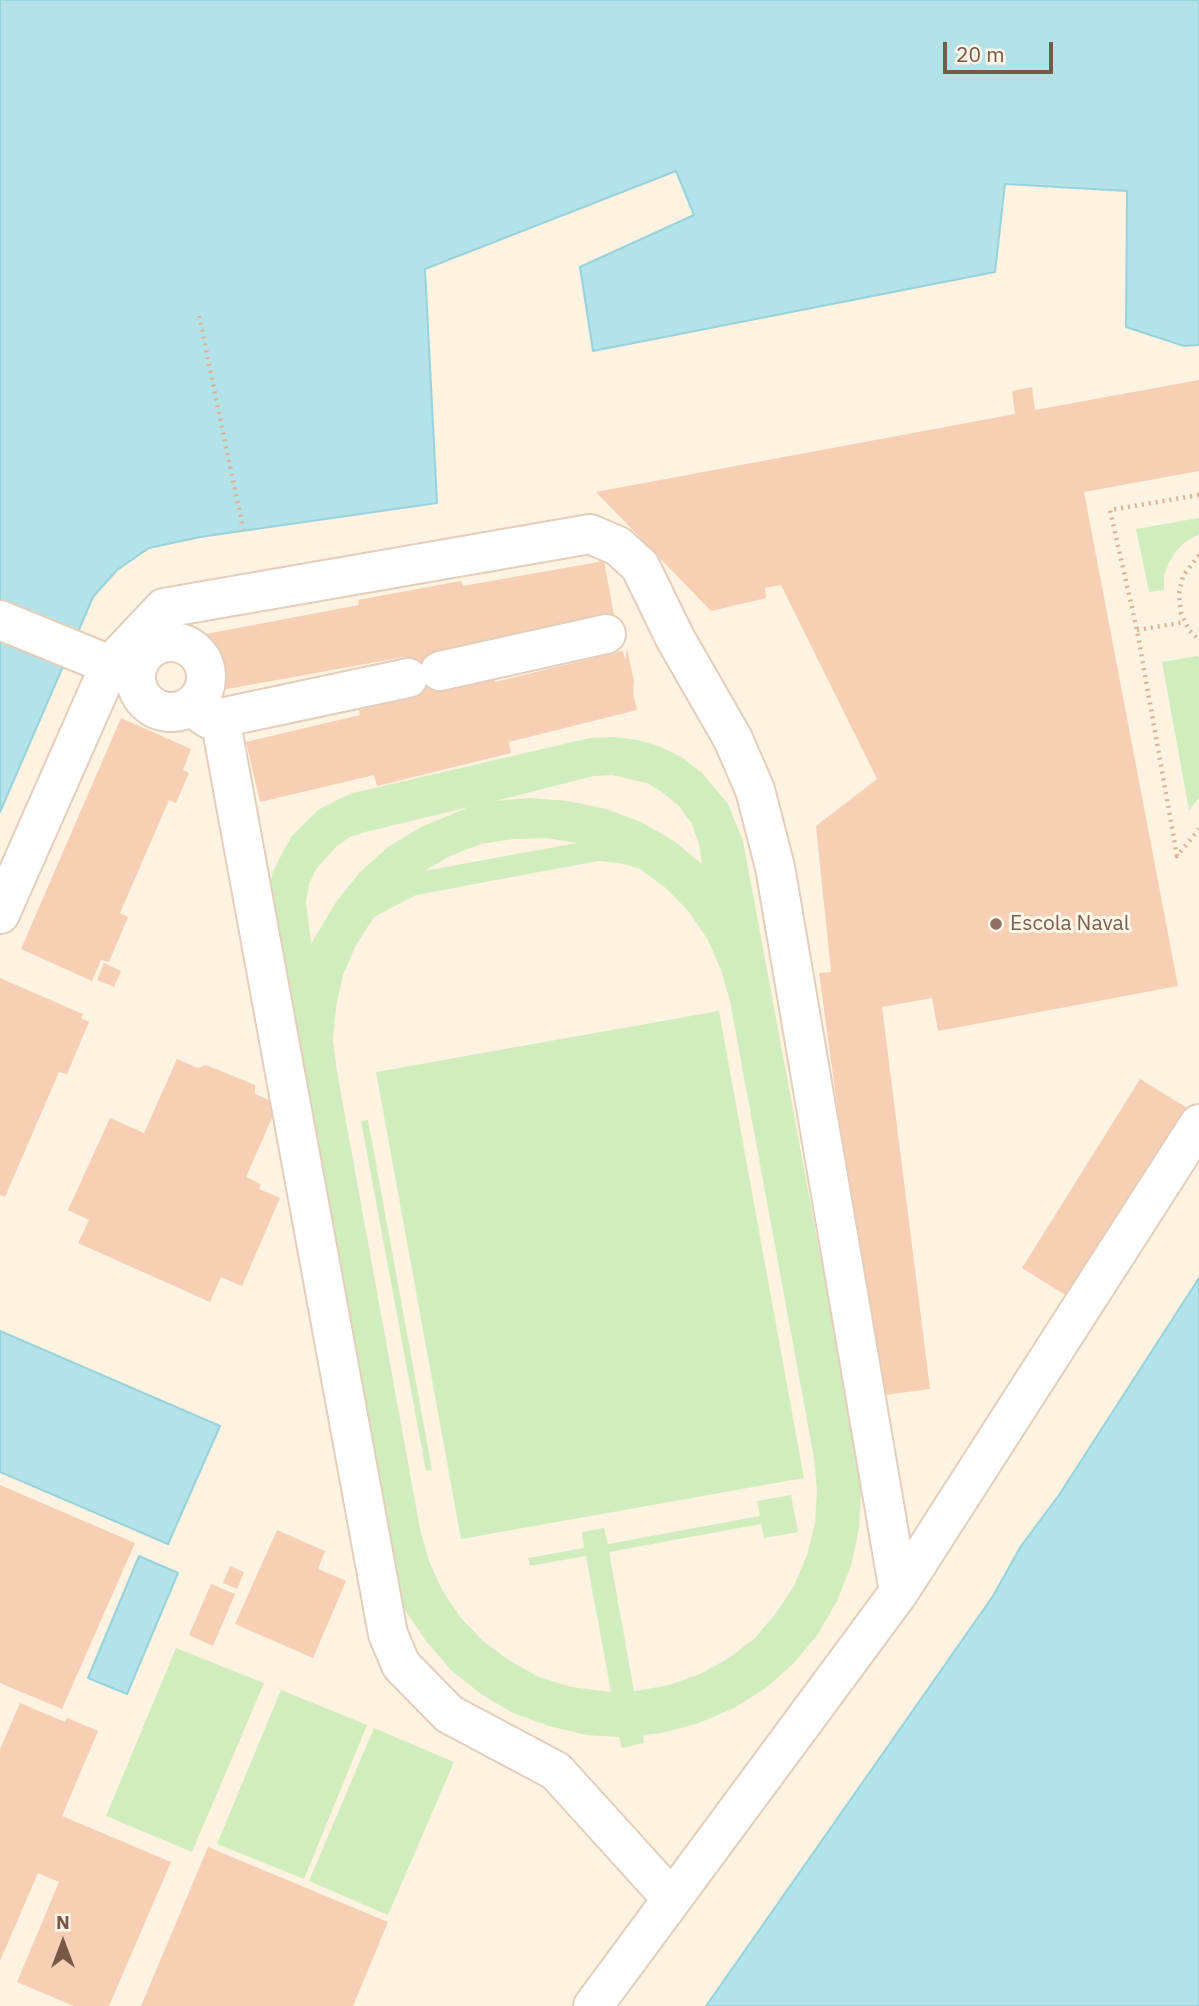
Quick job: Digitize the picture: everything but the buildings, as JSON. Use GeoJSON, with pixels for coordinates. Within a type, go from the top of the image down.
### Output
{"type":"FeatureCollection","features":[{"type":"Feature","properties":{"kind":"lane"},"geometry":{"type":"LineString","coordinates":[[0,914],[123,668],[164,608],[590,534],[618,546],[640,566],[675,638],[733,739],[755,790],[772,854],[899,1592]]}},
{"type":"Feature","properties":{"kind":"lane"},"geometry":{"type":"LineString","coordinates":[[0,620],[123,668],[147,704],[169,713],[205,713],[424,675],[606,634]]}},
{"type":"Feature","properties":{"kind":"lane"},"geometry":{"type":"LineString","coordinates":[[123,668],[139,661],[156,645],[168,642],[191,648],[205,666],[207,677],[200,699],[205,713],[388,1634],[401,1665],[449,1714],[556,1771],[672,1899]]}},
{"type":"Feature","properties":{"kind":"lane"},"geometry":{"type":"LineString","coordinates":[[593,2006],[899,1592],[1199,1124]]}},
{"type":"Feature","properties":{"kind":"path"},"geometry":{"type":"LineString","coordinates":[[199,316],[243,529]]}},
{"type":"Feature","properties":{"kind":"path"},"geometry":{"type":"LineString","coordinates":[[1199,495],[1111,510],[1138,629],[1177,856],[1199,829]]}},
{"type":"Feature","properties":{"kind":"path"},"geometry":{"type":"LineString","coordinates":[[1199,555],[1183,576],[1179,594],[1181,613],[1199,640]]}},
{"type":"Feature","properties":{"kind":"path"},"geometry":{"type":"LineString","coordinates":[[1138,629],[1185,622]]}},
{"type":"Feature","properties":{"kind":"green space"},"geometry":{"type":"Polygon","coordinates":[[[1199,518],[1199,534],[1185,542],[1169,563],[1164,575],[1164,590],[1149,592],[1136,529],[1199,518]]]}},
{"type":"Feature","properties":{"kind":"green space"},"geometry":{"type":"Polygon","coordinates":[[[1197,656],[1199,798],[1189,810],[1162,662],[1197,656]]]}},
{"type":"Feature","properties":{"kind":"green space"},"geometry":{"type":"Polygon","coordinates":[[[590,738],[638,740],[683,758],[702,773],[728,804],[743,841],[857,1453],[861,1491],[859,1529],[851,1566],[837,1601],[818,1634],[794,1663],[766,1688],[734,1708],[699,1723],[643,1735],[644,1743],[622,1748],[619,1737],[586,1735],[549,1726],[513,1713],[481,1694],[451,1670],[426,1641],[405,1610],[390,1575],[269,889],[273,871],[291,837],[318,810],[335,801],[353,793],[590,738]],[[612,775],[594,776],[495,801],[530,798],[568,801],[606,809],[641,822],[674,841],[702,864],[692,824],[679,806],[662,792],[647,783],[612,775]],[[469,807],[350,837],[337,846],[316,869],[309,884],[306,902],[311,944],[336,902],[360,872],[388,847],[421,827],[469,807]],[[547,838],[481,844],[450,856],[424,871],[577,843],[547,838]],[[598,861],[416,895],[374,917],[356,945],[343,975],[333,1040],[420,1529],[429,1561],[442,1590],[461,1618],[483,1641],[510,1661],[539,1677],[571,1687],[611,1692],[586,1556],[530,1566],[528,1558],[584,1548],[582,1532],[604,1528],[608,1544],[760,1516],[757,1501],[791,1495],[798,1532],[764,1538],[761,1524],[609,1552],[634,1691],[669,1685],[700,1674],[729,1658],[755,1638],[794,1586],[807,1555],[815,1523],[817,1490],[814,1458],[730,1001],[721,970],[708,940],[689,912],[667,889],[640,869],[620,863],[598,861]]]}},
{"type":"Feature","properties":{"kind":"green space"},"geometry":{"type":"Polygon","coordinates":[[[719,1011],[804,1478],[461,1539],[376,1072],[719,1011]]]}},
{"type":"Feature","properties":{"kind":"green space"},"geometry":{"type":"Polygon","coordinates":[[[368,1120],[432,1470],[426,1471],[361,1121],[368,1120]]]}},
{"type":"Feature","properties":{"kind":"green space"},"geometry":{"type":"Polygon","coordinates":[[[176,1648],[264,1683],[192,1852],[106,1816],[176,1648]]]}},
{"type":"Feature","properties":{"kind":"green space"},"geometry":{"type":"Polygon","coordinates":[[[281,1690],[367,1725],[304,1879],[217,1844],[281,1690]]]}},
{"type":"Feature","properties":{"kind":"green space"},"geometry":{"type":"Polygon","coordinates":[[[374,1728],[454,1762],[388,1915],[309,1881],[374,1728]]]}},
{"type":"Feature","properties":{"kind":"water"},"geometry":{"type":"Polygon","coordinates":[[[0,0],[1199,0],[1199,345],[1184,346],[1126,327],[1127,191],[1005,184],[995,272],[593,351],[580,267],[694,215],[676,171],[425,269],[437,503],[200,537],[149,548],[117,570],[93,597],[0,812],[0,0]]]}},
{"type":"Feature","properties":{"kind":"water"},"geometry":{"type":"Polygon","coordinates":[[[1199,1278],[1199,2006],[706,2006],[993,1596],[1021,1546],[1059,1495],[1199,1278]]]}},
{"type":"Feature","properties":{"kind":"water"},"geometry":{"type":"Polygon","coordinates":[[[0,1331],[220,1426],[168,1544],[0,1472],[0,1331]]]}},
{"type":"Feature","properties":{"kind":"water"},"geometry":{"type":"Polygon","coordinates":[[[139,1556],[178,1573],[127,1694],[88,1678],[139,1556]]]}},
{"type":"Feature","properties":{"kind":"place","name":"Escola Naval"},"geometry":{"type":"Point","coordinates":[996,924]}}]}
